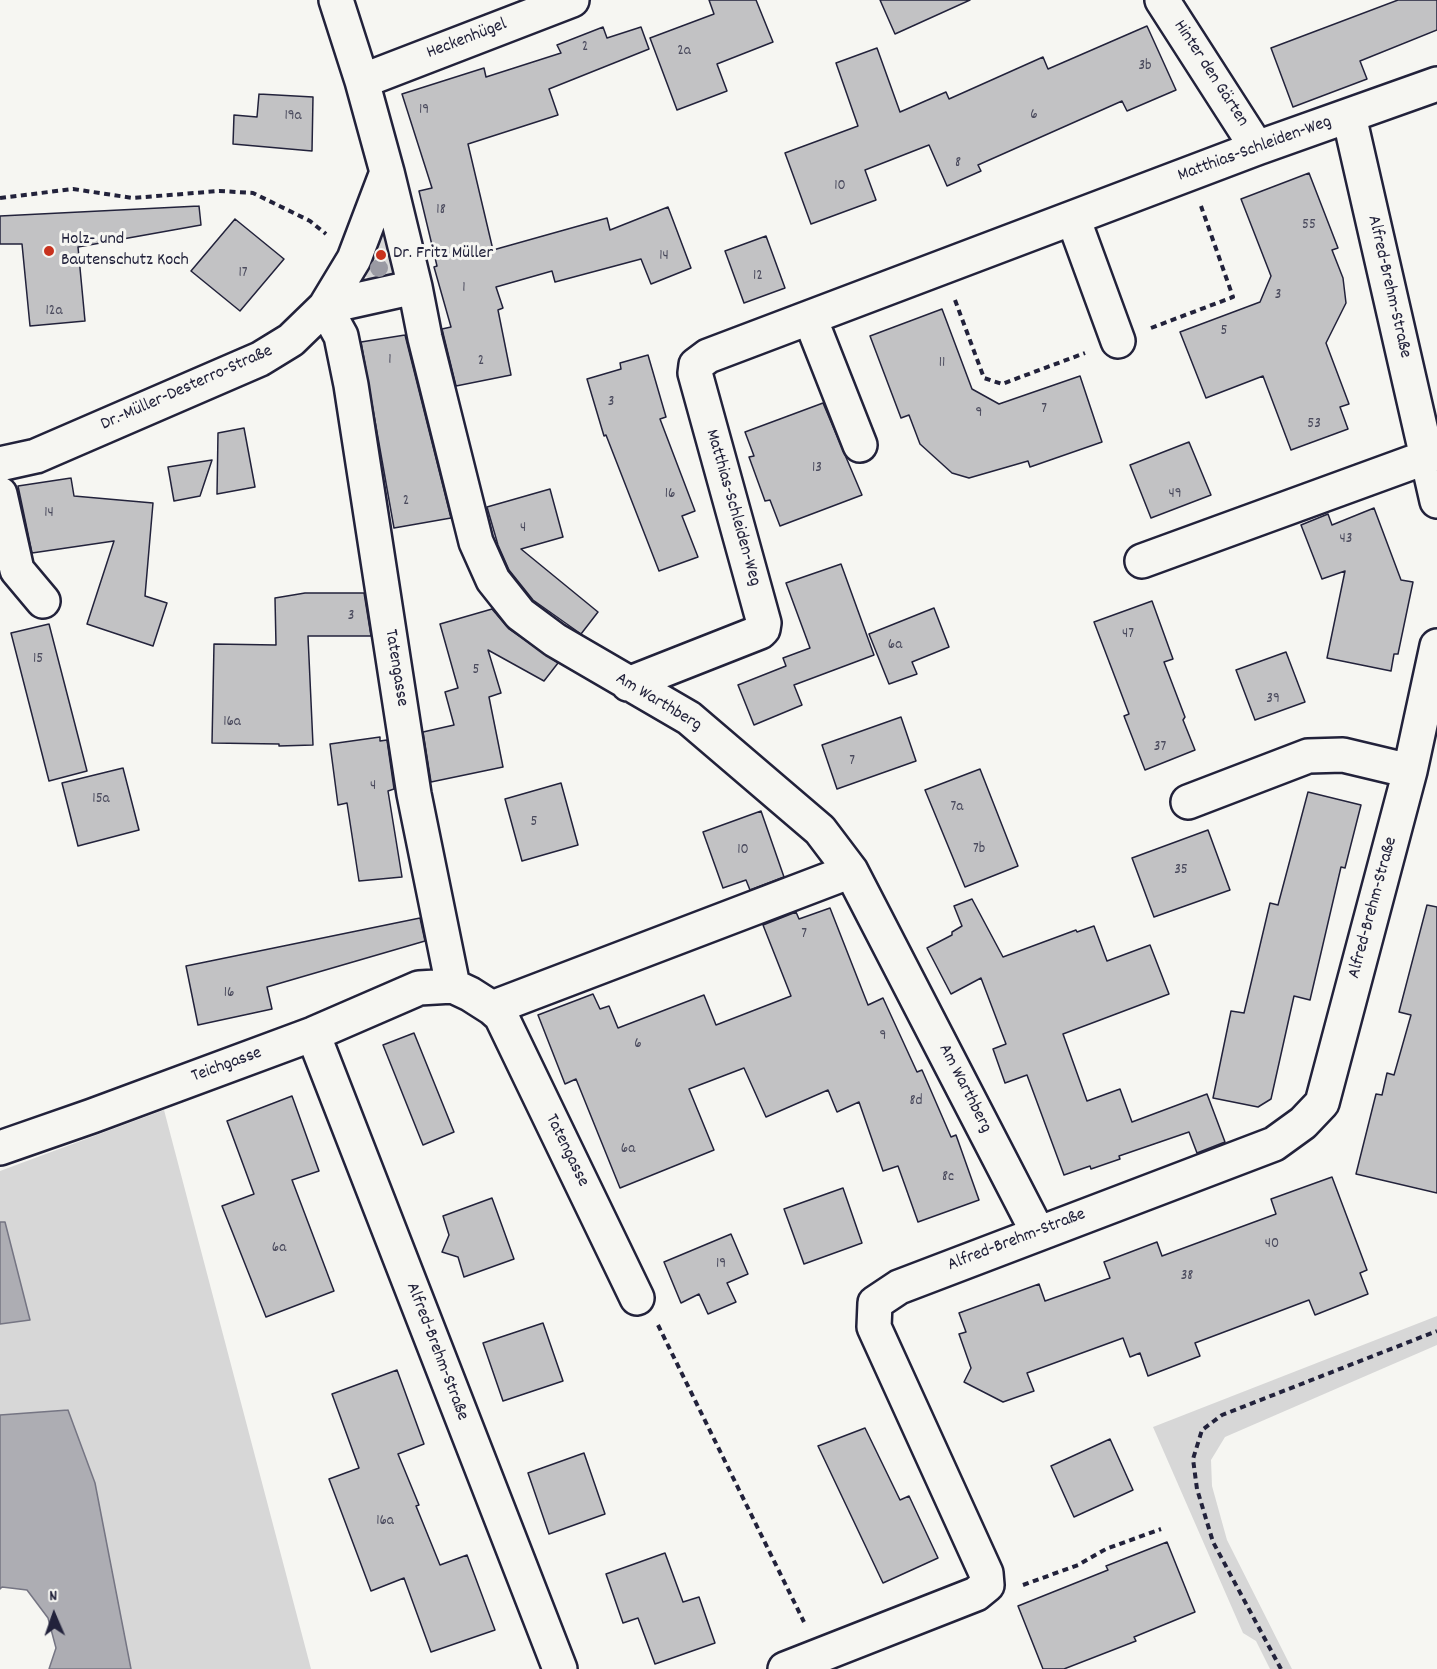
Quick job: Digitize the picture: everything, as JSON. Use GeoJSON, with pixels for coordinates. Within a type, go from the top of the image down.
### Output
{"type":"FeatureCollection","features":[{"type":"Feature","properties":{"kind":"street"},"geometry":{"type":"LineString","coordinates":[[336,0],[362,81],[387,172]]}},
{"type":"Feature","properties":{"kind":"street","name":"Heckenhügel"},"geometry":{"type":"LineString","coordinates":[[362,81],[572,0]]}},
{"type":"Feature","properties":{"kind":"street","name":"Hinter den Gärten"},"geometry":{"type":"LineString","coordinates":[[1162,0],[1257,148]]}},
{"type":"Feature","properties":{"kind":"street","name":"Matthias-Schleiden-Weg"},"geometry":{"type":"LineString","coordinates":[[628,684],[763,629],[764,623],[695,373],[696,365],[708,356],[1257,148],[1437,84]]}},
{"type":"Feature","properties":{"kind":"street","name":"Alfred-Brehm-Straße"},"geometry":{"type":"LineString","coordinates":[[1349,116],[1437,501]]}},
{"type":"Feature","properties":{"kind":"street","name":"Dr.-Müller-Desterro-Straße"},"geometry":{"type":"LineString","coordinates":[[0,464],[36,456],[260,359],[291,340],[325,308],[354,258],[387,172]]}},
{"type":"Feature","properties":{"kind":"street","name":"Am Warthberg"},"geometry":{"type":"LineString","coordinates":[[387,172],[476,542],[493,580],[520,614],[555,640],[689,718],[820,830],[851,871],[1038,1233]]}},
{"type":"Feature","properties":{"kind":"street"},"geometry":{"type":"LineString","coordinates":[[1073,218],[1118,341]]}},
{"type":"Feature","properties":{"kind":"street"},"geometry":{"type":"LineString","coordinates":[[325,308],[416,287]]}},
{"type":"Feature","properties":{"kind":"street","name":"Tatengasse"},"geometry":{"type":"LineString","coordinates":[[325,308],[341,336],[351,385],[414,794],[453,986],[492,1008],[501,1017],[637,1298]]}},
{"type":"Feature","properties":{"kind":"street"},"geometry":{"type":"LineString","coordinates":[[810,318],[860,445]]}},
{"type":"Feature","properties":{"kind":"street"},"geometry":{"type":"LineString","coordinates":[[1142,561],[1427,457]]}},
{"type":"Feature","properties":{"kind":"street"},"geometry":{"type":"LineString","coordinates":[[0,494],[17,570],[44,602]]}},
{"type":"Feature","properties":{"kind":"street","name":"Alfred-Brehm-Straße"},"geometry":{"type":"LineString","coordinates":[[987,1585],[986,1573],[874,1327],[875,1303],[899,1287],[1274,1144],[1303,1123],[1322,1103],[1410,771],[1437,646]]}},
{"type":"Feature","properties":{"kind":"street"},"geometry":{"type":"LineString","coordinates":[[1188,802],[1308,756],[1343,754],[1410,771]]}},
{"type":"Feature","properties":{"kind":"street"},"geometry":{"type":"LineString","coordinates":[[492,1008],[851,871]]}},
{"type":"Feature","properties":{"kind":"street","name":"Teichgasse"},"geometry":{"type":"LineString","coordinates":[[0,1148],[313,1034],[419,988],[453,986]]}},
{"type":"Feature","properties":{"kind":"street","name":"Alfred-Brehm-Straße"},"geometry":{"type":"LineString","coordinates":[[313,1034],[560,1669]]}},
{"type":"Feature","properties":{"kind":"street"},"geometry":{"type":"LineString","coordinates":[[785,1669],[976,1593],[987,1585]]}},
{"type":"Feature","properties":{"kind":"path"},"geometry":{"type":"LineString","coordinates":[[0,198],[73,189],[133,198],[219,191],[253,193],[310,221],[354,258]]}},
{"type":"Feature","properties":{"kind":"path"},"geometry":{"type":"LineString","coordinates":[[637,1298],[650,1308],[820,1655]]}},
{"type":"Feature","properties":{"kind":"path"},"geometry":{"type":"LineString","coordinates":[[1281,1669],[1213,1542],[1197,1489],[1193,1459],[1202,1430],[1222,1415],[1437,1332]]}},
{"type":"Feature","properties":{"kind":"path"},"geometry":{"type":"LineString","coordinates":[[987,1585],[1015,1588],[1077,1565],[1106,1549],[1161,1529]]}},
{"type":"Feature","properties":{"kind":"shaded area"},"geometry":{"type":"Polygon","coordinates":[[[385,222],[396,278],[376,284],[365,276],[362,270],[385,222]]]}},
{"type":"Feature","properties":{"kind":"shaded area"},"geometry":{"type":"Polygon","coordinates":[[[164,1110],[311,1669],[131,1669],[95,1483],[68,1410],[0,1415],[0,1324],[29,1320],[5,1222],[0,1222],[0,1171],[164,1110]]]}},
{"type":"Feature","properties":{"kind":"shaded area"},"geometry":{"type":"Polygon","coordinates":[[[0,1222],[5,1222],[30,1320],[0,1324],[0,1222]]]}},
{"type":"Feature","properties":{"kind":"shaded area"},"geometry":{"type":"Polygon","coordinates":[[[1437,1316],[1437,1345],[1225,1437],[1211,1460],[1212,1486],[1227,1540],[1292,1669],[1270,1669],[1256,1641],[1243,1633],[1153,1427],[1437,1316]]]}},
{"type":"Feature","properties":{"kind":"shaded area"},"geometry":{"type":"Polygon","coordinates":[[[68,1410],[95,1483],[131,1669],[49,1669],[56,1648],[48,1618],[27,1590],[2,1587],[0,1589],[0,1415],[68,1410]]]}},
{"type":"Feature","properties":{"kind":"building"},"geometry":{"type":"Polygon","coordinates":[[[709,0],[756,0],[773,42],[717,64],[727,91],[677,110],[650,38],[714,14],[709,0]]]}},
{"type":"Feature","properties":{"kind":"building"},"geometry":{"type":"Polygon","coordinates":[[[880,0],[970,0],[895,34],[880,0]]]}},
{"type":"Feature","properties":{"kind":"building"},"geometry":{"type":"Polygon","coordinates":[[[1398,0],[1437,0],[1437,30],[1360,61],[1367,79],[1293,107],[1271,48],[1398,0]]]}},
{"type":"Feature","properties":{"kind":"building"},"geometry":{"type":"Polygon","coordinates":[[[1147,26],[1176,90],[1127,111],[1122,101],[978,165],[981,171],[947,186],[929,145],[865,170],[876,200],[811,224],[785,153],[858,126],[836,63],[877,48],[900,112],[946,92],[949,99],[1043,57],[1048,69],[1147,26]]]}},
{"type":"Feature","properties":{"kind":"building"},"geometry":{"type":"Polygon","coordinates":[[[603,27],[607,38],[641,27],[649,49],[549,89],[558,115],[468,144],[493,250],[607,218],[610,230],[668,207],[691,268],[651,284],[641,259],[555,282],[552,271],[496,287],[503,308],[498,310],[511,375],[456,386],[442,329],[451,327],[434,267],[437,266],[419,191],[432,188],[402,94],[484,68],[486,77],[561,53],[557,45],[603,27]]]}},
{"type":"Feature","properties":{"kind":"building"},"geometry":{"type":"Polygon","coordinates":[[[259,94],[313,97],[312,151],[233,144],[234,115],[257,117],[259,94]]]}},
{"type":"Feature","properties":{"kind":"building"},"geometry":{"type":"Polygon","coordinates":[[[1309,173],[1338,248],[1332,250],[1343,278],[1346,303],[1326,343],[1349,404],[1340,407],[1348,429],[1291,450],[1263,376],[1206,398],[1180,332],[1260,302],[1271,276],[1241,199],[1309,173]]]}},
{"type":"Feature","properties":{"kind":"building"},"geometry":{"type":"Polygon","coordinates":[[[199,206],[201,225],[78,247],[85,321],[30,326],[22,244],[0,244],[0,216],[199,206]]]}},
{"type":"Feature","properties":{"kind":"building"},"geometry":{"type":"Polygon","coordinates":[[[235,219],[284,259],[240,311],[191,271],[235,219]]]}},
{"type":"Feature","properties":{"kind":"building"},"geometry":{"type":"Polygon","coordinates":[[[766,236],[785,288],[744,303],[725,251],[766,236]]]}},
{"type":"Feature","properties":{"kind":"building"},"geometry":{"type":"Polygon","coordinates":[[[942,309],[972,389],[999,404],[1080,376],[1102,442],[1030,467],[1028,461],[969,478],[952,473],[920,444],[909,415],[901,418],[870,336],[942,309]]]}},
{"type":"Feature","properties":{"kind":"building"},"geometry":{"type":"Polygon","coordinates":[[[405,335],[451,518],[394,528],[361,342],[405,335]]]}},
{"type":"Feature","properties":{"kind":"building"},"geometry":{"type":"Polygon","coordinates":[[[648,355],[666,417],[660,419],[695,511],[682,516],[698,557],[659,571],[606,435],[604,436],[587,379],[621,369],[620,363],[648,355]]]}},
{"type":"Feature","properties":{"kind":"building"},"geometry":{"type":"Polygon","coordinates":[[[823,403],[862,495],[780,526],[770,500],[765,501],[749,457],[754,456],[745,432],[823,403]]]}},
{"type":"Feature","properties":{"kind":"building"},"geometry":{"type":"Polygon","coordinates":[[[244,428],[255,487],[217,494],[218,433],[244,428]]]}},
{"type":"Feature","properties":{"kind":"building"},"geometry":{"type":"Polygon","coordinates":[[[1189,442],[1211,495],[1151,518],[1130,465],[1189,442]]]}},
{"type":"Feature","properties":{"kind":"building"},"geometry":{"type":"Polygon","coordinates":[[[212,460],[200,496],[174,501],[168,467],[212,460]]]}},
{"type":"Feature","properties":{"kind":"building"},"geometry":{"type":"Polygon","coordinates":[[[71,478],[74,496],[153,503],[145,596],[167,603],[153,646],[87,624],[114,541],[32,553],[18,486],[71,478]]]}},
{"type":"Feature","properties":{"kind":"building"},"geometry":{"type":"Polygon","coordinates":[[[550,489],[563,537],[521,549],[598,612],[581,634],[533,600],[509,570],[498,545],[487,507],[550,489]]]}},
{"type":"Feature","properties":{"kind":"building"},"geometry":{"type":"Polygon","coordinates":[[[1374,508],[1401,580],[1413,582],[1398,654],[1394,654],[1391,671],[1327,658],[1345,571],[1322,579],[1301,525],[1328,514],[1332,525],[1374,508]]]}},
{"type":"Feature","properties":{"kind":"building"},"geometry":{"type":"Polygon","coordinates":[[[841,564],[874,655],[794,685],[802,705],[754,725],[738,685],[786,666],[783,658],[810,648],[786,583],[841,564]]]}},
{"type":"Feature","properties":{"kind":"building"},"geometry":{"type":"Polygon","coordinates":[[[305,593],[364,593],[371,636],[308,636],[313,745],[212,743],[214,644],[276,645],[275,598],[305,593]]]}},
{"type":"Feature","properties":{"kind":"building"},"geometry":{"type":"Polygon","coordinates":[[[1152,601],[1173,659],[1164,662],[1195,750],[1145,770],[1124,716],[1129,714],[1094,622],[1152,601]]]}},
{"type":"Feature","properties":{"kind":"building"},"geometry":{"type":"Polygon","coordinates":[[[934,608],[949,647],[912,662],[917,674],[889,684],[869,634],[934,608]]]}},
{"type":"Feature","properties":{"kind":"building"},"geometry":{"type":"Polygon","coordinates":[[[492,609],[509,629],[558,663],[544,681],[488,650],[501,693],[489,697],[503,767],[431,782],[423,732],[454,725],[445,692],[458,688],[440,624],[492,609]]]}},
{"type":"Feature","properties":{"kind":"building"},"geometry":{"type":"Polygon","coordinates":[[[49,624],[87,771],[49,781],[11,633],[49,624]]]}},
{"type":"Feature","properties":{"kind":"building"},"geometry":{"type":"Polygon","coordinates":[[[1286,652],[1305,702],[1255,720],[1236,670],[1286,652]]]}},
{"type":"Feature","properties":{"kind":"building"},"geometry":{"type":"Polygon","coordinates":[[[901,717],[916,761],[837,789],[822,745],[901,717]]]}},
{"type":"Feature","properties":{"kind":"building"},"geometry":{"type":"Polygon","coordinates":[[[380,737],[380,741],[387,740],[394,789],[388,791],[402,877],[359,881],[347,803],[338,805],[330,744],[380,737]]]}},
{"type":"Feature","properties":{"kind":"building"},"geometry":{"type":"Polygon","coordinates":[[[123,768],[139,830],[78,846],[62,783],[123,768]]]}},
{"type":"Feature","properties":{"kind":"building"},"geometry":{"type":"Polygon","coordinates":[[[980,769],[1018,866],[965,887],[925,790],[980,769]]]}},
{"type":"Feature","properties":{"kind":"building"},"geometry":{"type":"Polygon","coordinates":[[[561,783],[578,845],[522,861],[505,799],[561,783]]]}},
{"type":"Feature","properties":{"kind":"building"},"geometry":{"type":"Polygon","coordinates":[[[1308,792],[1361,805],[1345,868],[1341,867],[1310,1000],[1294,996],[1271,1099],[1258,1107],[1213,1098],[1231,1011],[1244,1013],[1270,903],[1278,905],[1308,792]]]}},
{"type":"Feature","properties":{"kind":"building"},"geometry":{"type":"Polygon","coordinates":[[[761,811],[784,877],[750,890],[746,880],[723,888],[703,832],[761,811]]]}},
{"type":"Feature","properties":{"kind":"building"},"geometry":{"type":"Polygon","coordinates":[[[1208,830],[1230,890],[1154,917],[1132,858],[1208,830]]]}},
{"type":"Feature","properties":{"kind":"building"},"geometry":{"type":"Polygon","coordinates":[[[972,899],[1003,957],[1076,930],[1077,932],[1094,926],[1107,961],[1150,945],[1169,994],[1063,1034],[1087,1101],[1120,1089],[1132,1122],[1207,1094],[1225,1142],[1197,1153],[1189,1132],[1119,1156],[1120,1159],[1091,1169],[1090,1166],[1064,1175],[1027,1075],[1005,1083],[993,1049],[1006,1044],[981,978],[951,994],[927,948],[952,935],[952,932],[962,926],[954,906],[972,899]]]}},
{"type":"Feature","properties":{"kind":"building"},"geometry":{"type":"Polygon","coordinates":[[[1427,905],[1437,907],[1437,1193],[1356,1174],[1376,1094],[1382,1095],[1387,1073],[1394,1075],[1411,1015],[1399,1012],[1427,905]]]}},
{"type":"Feature","properties":{"kind":"building"},"geometry":{"type":"Polygon","coordinates":[[[830,908],[868,1005],[883,998],[917,1072],[922,1070],[951,1137],[956,1135],[979,1200],[918,1222],[898,1166],[883,1171],[859,1102],[837,1112],[828,1090],[766,1117],[744,1068],[689,1089],[714,1150],[620,1188],[576,1079],[565,1084],[538,1015],[593,994],[600,1009],[609,1006],[618,1028],[704,995],[716,1025],[791,996],[763,925],[796,912],[799,919],[830,908]]]}},
{"type":"Feature","properties":{"kind":"building"},"geometry":{"type":"Polygon","coordinates":[[[420,918],[425,941],[267,987],[272,1009],[198,1025],[186,966],[420,918]]]}},
{"type":"Feature","properties":{"kind":"building"},"geometry":{"type":"Polygon","coordinates":[[[414,1033],[454,1132],[423,1145],[383,1045],[414,1033]]]}},
{"type":"Feature","properties":{"kind":"building"},"geometry":{"type":"Polygon","coordinates":[[[292,1096],[319,1171],[292,1180],[334,1291],[266,1317],[222,1206],[254,1194],[227,1121],[292,1096]]]}},
{"type":"Feature","properties":{"kind":"building"},"geometry":{"type":"Polygon","coordinates":[[[1332,1177],[1367,1270],[1360,1273],[1368,1294],[1315,1315],[1309,1300],[1195,1343],[1200,1356],[1148,1376],[1140,1353],[1130,1357],[1123,1338],[1027,1373],[1034,1391],[1003,1402],[964,1382],[971,1368],[959,1334],[966,1332],[959,1313],[1039,1284],[1045,1301],[1110,1278],[1104,1262],[1157,1242],[1162,1256],[1276,1214],[1271,1199],[1332,1177]]]}},
{"type":"Feature","properties":{"kind":"building"},"geometry":{"type":"Polygon","coordinates":[[[843,1188],[862,1243],[804,1264],[784,1209],[843,1188]]]}},
{"type":"Feature","properties":{"kind":"building"},"geometry":{"type":"Polygon","coordinates":[[[492,1198],[514,1259],[464,1277],[458,1257],[442,1252],[449,1235],[443,1216],[492,1198]]]}},
{"type":"Feature","properties":{"kind":"building"},"geometry":{"type":"Polygon","coordinates":[[[731,1234],[748,1274],[727,1283],[736,1302],[708,1314],[699,1294],[681,1303],[664,1262],[731,1234]]]}},
{"type":"Feature","properties":{"kind":"building"},"geometry":{"type":"Polygon","coordinates":[[[543,1323],[563,1381],[503,1401],[483,1343],[543,1323]]]}},
{"type":"Feature","properties":{"kind":"building"},"geometry":{"type":"Polygon","coordinates":[[[397,1370],[424,1444],[398,1454],[419,1505],[416,1506],[440,1565],[467,1555],[495,1630],[431,1652],[404,1578],[371,1591],[329,1479],[359,1468],[332,1394],[397,1370]]]}},
{"type":"Feature","properties":{"kind":"building"},"geometry":{"type":"Polygon","coordinates":[[[865,1428],[900,1500],[909,1496],[938,1558],[883,1583],[818,1446],[865,1428]]]}},
{"type":"Feature","properties":{"kind":"building"},"geometry":{"type":"Polygon","coordinates":[[[1110,1439],[1133,1490],[1074,1517],[1051,1466],[1110,1439]]]}},
{"type":"Feature","properties":{"kind":"building"},"geometry":{"type":"Polygon","coordinates":[[[584,1453],[605,1514],[549,1534],[528,1473],[584,1453]]]}},
{"type":"Feature","properties":{"kind":"building"},"geometry":{"type":"Polygon","coordinates":[[[1167,1542],[1195,1612],[1134,1637],[1136,1641],[1064,1669],[1043,1669],[1018,1606],[1108,1570],[1106,1566],[1167,1542]]]}},
{"type":"Feature","properties":{"kind":"building"},"geometry":{"type":"Polygon","coordinates":[[[665,1553],[683,1602],[699,1597],[715,1643],[655,1664],[638,1618],[623,1623],[606,1574],[665,1553]]]}},
{"type":"Feature","properties":{"kind":"place","name":"Holz- und Bautenschutz Koch"},"geometry":{"type":"Point","coordinates":[49,251]}},
{"type":"Feature","properties":{"kind":"place","name":"Dr. Fritz Müller"},"geometry":{"type":"Point","coordinates":[381,255]}}]}
